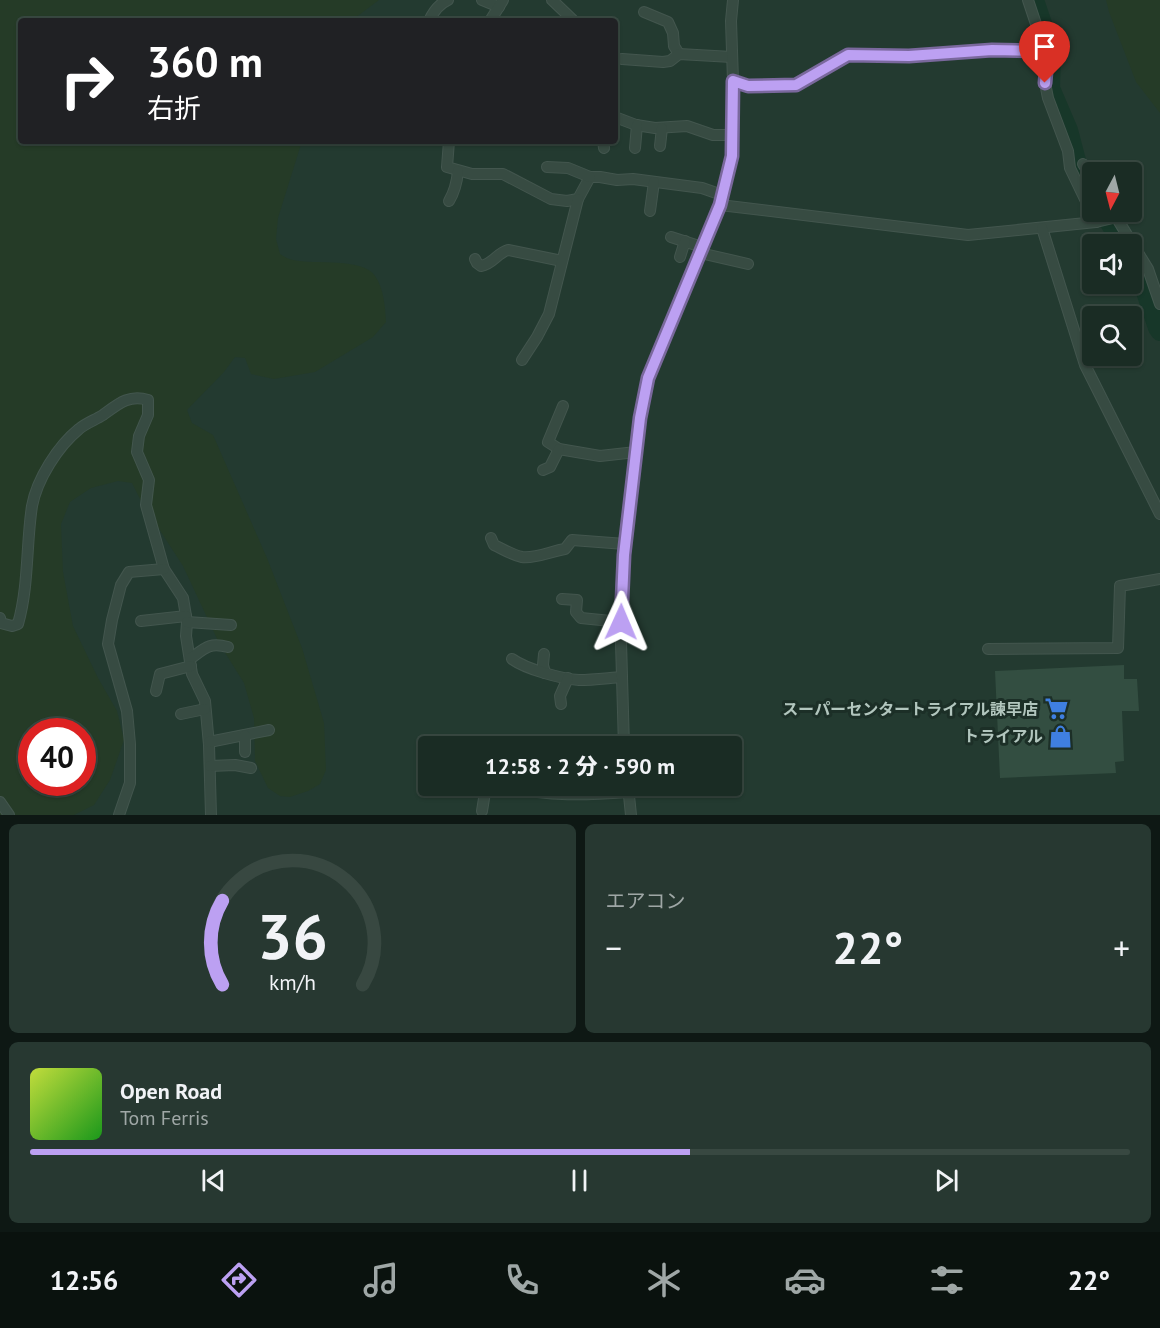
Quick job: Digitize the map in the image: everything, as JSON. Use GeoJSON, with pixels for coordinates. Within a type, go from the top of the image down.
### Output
{"type":"FeatureCollection","features":[{"type":"Feature","properties":{"kind":"street"},"geometry":{"type":"LineString","coordinates":[[430,18],[432,13],[447,0]]}},
{"type":"Feature","properties":{"kind":"street"},"geometry":{"type":"LineString","coordinates":[[482,0],[501,3],[492,18]]}},
{"type":"Feature","properties":{"kind":"street"},"geometry":{"type":"LineString","coordinates":[[552,0],[571,18]]}},
{"type":"Feature","properties":{"kind":"street"},"geometry":{"type":"LineString","coordinates":[[624,736],[620,607],[640,418],[648,378],[721,200],[732,156],[731,21],[733,0]]}},
{"type":"Feature","properties":{"kind":"street"},"geometry":{"type":"LineString","coordinates":[[1028,0],[1047,60],[1045,83],[1048,98],[1068,151],[1070,168],[1082,191]]}},
{"type":"Feature","properties":{"kind":"street"},"geometry":{"type":"LineString","coordinates":[[644,12],[668,22],[673,33],[674,46],[680,54]]}},
{"type":"Feature","properties":{"kind":"street"},"geometry":{"type":"LineString","coordinates":[[733,81],[748,86],[796,85],[848,55],[909,56],[992,50],[1045,51]]}},
{"type":"Feature","properties":{"kind":"street"},"geometry":{"type":"LineString","coordinates":[[622,59],[663,63],[670,62],[680,54],[732,57]]}},
{"type":"Feature","properties":{"kind":"street"},"geometry":{"type":"LineString","coordinates":[[618,118],[655,128],[687,126],[713,135],[732,135]]}},
{"type":"Feature","properties":{"kind":"street"},"geometry":{"type":"LineString","coordinates":[[635,148],[638,125]]}},
{"type":"Feature","properties":{"kind":"street"},"geometry":{"type":"LineString","coordinates":[[660,146],[662,128]]}},
{"type":"Feature","properties":{"kind":"street"},"geometry":{"type":"LineString","coordinates":[[449,144],[447,167],[472,174],[503,174],[551,199],[567,201],[578,199]]}},
{"type":"Feature","properties":{"kind":"street"},"geometry":{"type":"LineString","coordinates":[[547,167],[568,168],[590,177],[633,179],[702,188],[721,200],[968,234],[1098,222]]}},
{"type":"Feature","properties":{"kind":"street"},"geometry":{"type":"LineString","coordinates":[[449,201],[454,193],[458,171]]}},
{"type":"Feature","properties":{"kind":"street"},"geometry":{"type":"LineString","coordinates":[[522,360],[549,314],[578,199],[590,177]]}},
{"type":"Feature","properties":{"kind":"street"},"geometry":{"type":"LineString","coordinates":[[650,212],[654,182]]}},
{"type":"Feature","properties":{"kind":"street"},"geometry":{"type":"LineString","coordinates":[[1118,222],[1148,269],[1160,304]]}},
{"type":"Feature","properties":{"kind":"street"},"geometry":{"type":"LineString","coordinates":[[1042,228],[1085,365],[1160,514]]}},
{"type":"Feature","properties":{"kind":"street"},"geometry":{"type":"LineString","coordinates":[[671,237],[701,250],[748,264]]}},
{"type":"Feature","properties":{"kind":"street"},"geometry":{"type":"LineString","coordinates":[[680,257],[685,242]]}},
{"type":"Feature","properties":{"kind":"street"},"geometry":{"type":"LineString","coordinates":[[475,259],[481,266],[489,265],[501,252],[508,250],[562,261]]}},
{"type":"Feature","properties":{"kind":"street"},"geometry":{"type":"LineString","coordinates":[[0,618],[1,623],[12,626],[18,624],[26,582],[33,504],[43,474],[59,450],[79,429],[123,401],[139,397],[148,400],[148,415],[139,436],[137,452],[149,480],[146,505],[164,569],[183,598],[192,674],[205,701],[209,742],[211,815]]}},
{"type":"Feature","properties":{"kind":"street"},"geometry":{"type":"LineString","coordinates":[[563,406],[548,442],[559,449],[600,456],[636,452]]}},
{"type":"Feature","properties":{"kind":"street"},"geometry":{"type":"LineString","coordinates":[[543,470],[550,467],[559,449]]}},
{"type":"Feature","properties":{"kind":"street"},"geometry":{"type":"LineString","coordinates":[[491,538],[494,545],[522,557],[535,557],[565,549],[572,540],[625,544]]}},
{"type":"Feature","properties":{"kind":"street"},"geometry":{"type":"LineString","coordinates":[[119,815],[130,783],[130,744],[127,711],[108,644],[112,620],[121,585],[129,572],[164,569]]}},
{"type":"Feature","properties":{"kind":"street"},"geometry":{"type":"LineString","coordinates":[[988,649],[1118,648],[1120,586],[1160,579]]}},
{"type":"Feature","properties":{"kind":"street"},"geometry":{"type":"LineString","coordinates":[[562,599],[577,600],[576,612],[581,618],[621,622]]}},
{"type":"Feature","properties":{"kind":"street"},"geometry":{"type":"LineString","coordinates":[[141,621],[187,619],[231,626]]}},
{"type":"Feature","properties":{"kind":"street"},"geometry":{"type":"LineString","coordinates":[[156,691],[160,674],[190,663],[208,647],[216,644],[228,647]]}},
{"type":"Feature","properties":{"kind":"street"},"geometry":{"type":"LineString","coordinates":[[544,654],[545,673]]}},
{"type":"Feature","properties":{"kind":"street"},"geometry":{"type":"LineString","coordinates":[[512,659],[520,665],[545,673],[578,680],[622,677]]}},
{"type":"Feature","properties":{"kind":"street"},"geometry":{"type":"LineString","coordinates":[[561,704],[560,696],[568,678]]}},
{"type":"Feature","properties":{"kind":"street"},"geometry":{"type":"LineString","coordinates":[[181,714],[206,709]]}},
{"type":"Feature","properties":{"kind":"street"},"geometry":{"type":"LineString","coordinates":[[209,742],[269,730]]}},
{"type":"Feature","properties":{"kind":"street"},"geometry":{"type":"LineString","coordinates":[[245,735],[245,752]]}},
{"type":"Feature","properties":{"kind":"street"},"geometry":{"type":"LineString","coordinates":[[210,766],[235,765],[251,768]]}},
{"type":"Feature","properties":{"kind":"street"},"geometry":{"type":"LineString","coordinates":[[482,811],[484,796]]}},
{"type":"Feature","properties":{"kind":"street"},"geometry":{"type":"LineString","coordinates":[[629,796],[631,815]]}},
{"type":"Feature","properties":{"kind":"street"},"geometry":{"type":"LineString","coordinates":[[0,802],[9,815]]}},
{"type":"Feature","properties":{"kind":"green space"},"geometry":{"type":"Polygon","coordinates":[[[0,0],[379,0],[355,18],[18,18],[18,144],[301,144],[278,218],[276,239],[280,254],[293,260],[360,266],[375,276],[384,298],[386,322],[373,337],[315,372],[274,379],[251,374],[245,358],[235,357],[224,372],[187,410],[192,423],[213,435],[267,558],[302,648],[324,723],[326,770],[320,784],[290,797],[280,796],[268,788],[255,761],[254,718],[244,683],[219,643],[183,566],[132,483],[118,481],[91,488],[70,502],[61,524],[63,572],[73,626],[117,711],[124,740],[110,780],[94,805],[74,815],[0,815],[0,0]]]}},
{"type":"Feature","properties":{"kind":"green space"},"geometry":{"type":"Polygon","coordinates":[[[1106,0],[1160,0],[1160,113],[1136,82],[1106,0]]]}},
{"type":"Feature","properties":{"kind":"building","name":"トライアル"},"geometry":{"type":"Polygon","coordinates":[[[1124,665],[1124,679],[1137,679],[1139,711],[1122,711],[1124,761],[1115,762],[1116,773],[1000,778],[995,671],[1124,665]]]}},
{"type":"Feature","properties":{"kind":"waterway"},"geometry":{"type":"LineString","coordinates":[[1035,0],[1052,50],[1051,88],[1069,130],[1082,176]]}},
{"type":"Feature","properties":{"kind":"waterway"},"geometry":{"type":"LineString","coordinates":[[1108,222],[1116,234]]}},
{"type":"Feature","properties":{"kind":"waterway"},"geometry":{"type":"LineString","coordinates":[[1142,283],[1160,332]]}},
{"type":"Feature","properties":{"kind":"place","name":"スーパーセンタートライアル諫早店"},"geometry":{"type":"Point","coordinates":[1056,709]}},
{"type":"Feature","properties":{"kind":"place","name":"トライアル"},"geometry":{"type":"Point","coordinates":[1061,736]}},
{"type":"Feature","properties":{"kind":"route"},"geometry":{"type":"LineString","coordinates":[[621,622],[624,555],[640,418],[648,378],[720,205],[732,156],[733,81],[748,86],[796,85],[848,55],[909,56],[992,50],[1045,51],[1047,60],[1045,83]]}}]}
